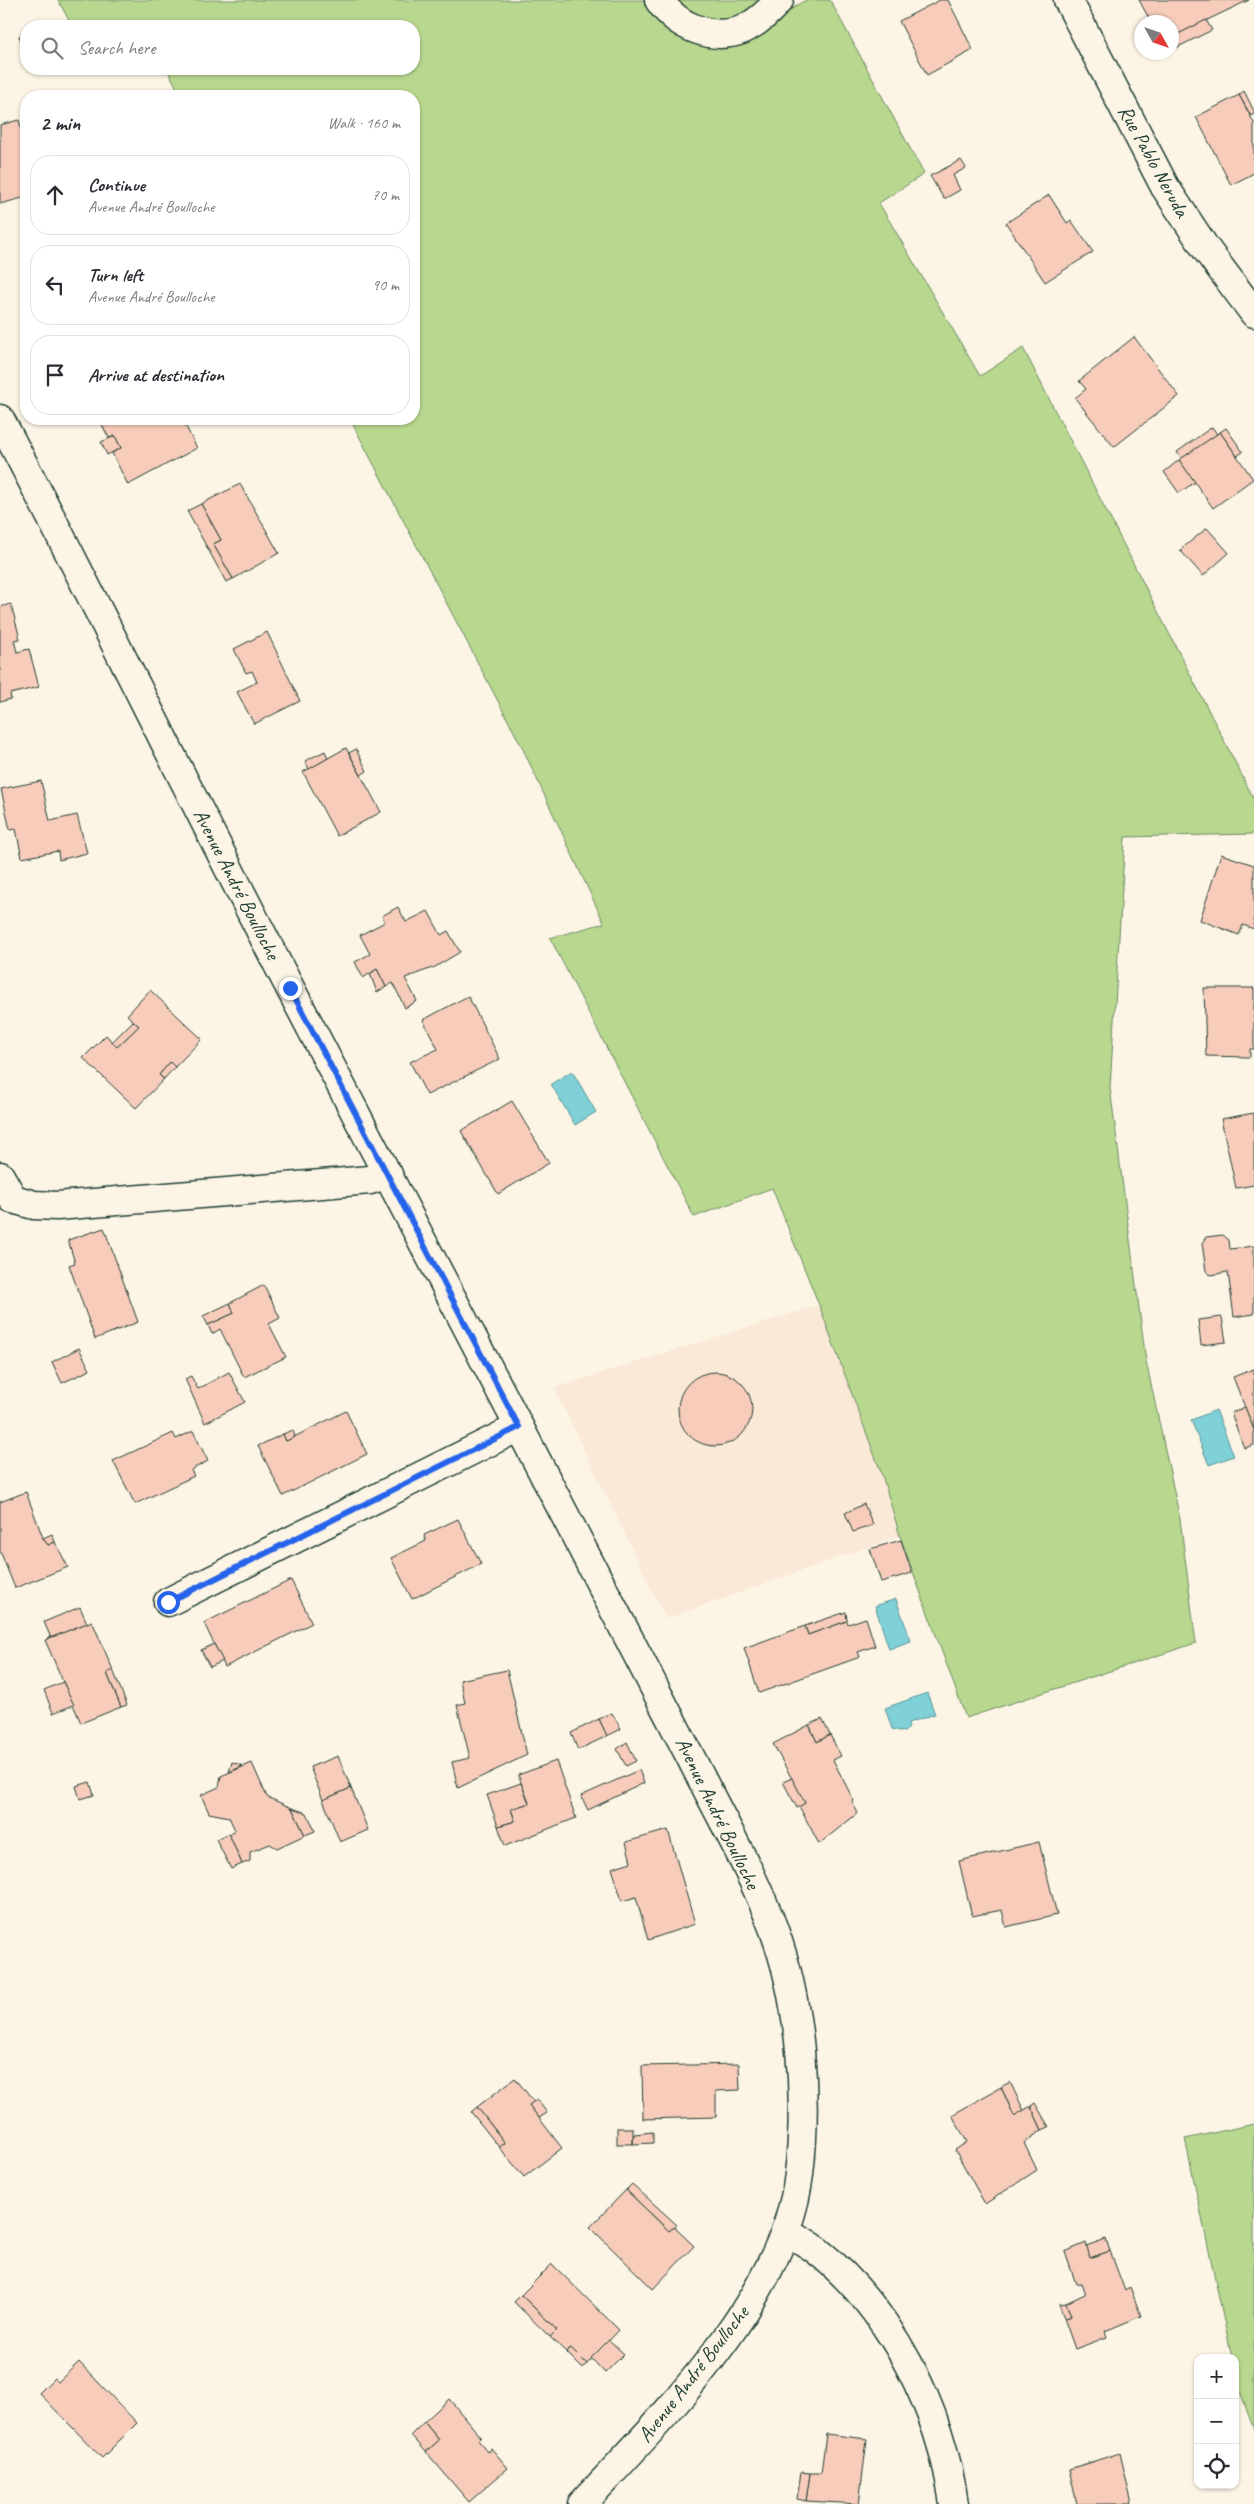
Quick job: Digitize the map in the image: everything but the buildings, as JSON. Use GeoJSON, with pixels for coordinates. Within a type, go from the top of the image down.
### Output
{"type":"FeatureCollection","features":[{"type":"Feature","properties":{"kind":"street"},"geometry":{"type":"LineString","coordinates":[[659,0],[674,17],[690,26],[703,32],[722,33],[742,30],[755,23],[779,0]]}},
{"type":"Feature","properties":{"kind":"street","name":"Rue Pablo Neruda"},"geometry":{"type":"LineString","coordinates":[[1068,0],[1165,187],[1206,249],[1254,313]]}},
{"type":"Feature","properties":{"kind":"street","name":"Avenue André Boulloche"},"geometry":{"type":"LineString","coordinates":[[0,419],[290,988],[649,1676],[742,1861],[776,1935],[793,2010],[799,2051],[801,2094],[799,2178],[786,2231],[759,2287],[715,2352],[667,2414],[582,2504]]}},
{"type":"Feature","properties":{"kind":"street"},"geometry":{"type":"LineString","coordinates":[[4,1197],[34,1205],[57,1206],[370,1180],[388,1174]]}},
{"type":"Feature","properties":{"kind":"street"},"geometry":{"type":"LineString","coordinates":[[168,1602],[519,1427]]}},
{"type":"Feature","properties":{"kind":"street"},"geometry":{"type":"LineString","coordinates":[[786,2231],[814,2248],[846,2277],[878,2315],[910,2369],[934,2423],[950,2474],[954,2504]]}},
{"type":"Feature","properties":{"kind":"shaded area"},"geometry":{"type":"Polygon","coordinates":[[[819,1305],[883,1478],[900,1536],[666,1619],[554,1388],[819,1305]]]}},
{"type":"Feature","properties":{"kind":"green space"},"geometry":{"type":"Polygon","coordinates":[[[58,0],[645,0],[656,17],[669,30],[683,39],[699,45],[715,47],[732,45],[749,39],[767,29],[792,9],[807,0],[830,0],[924,174],[879,203],[980,376],[1023,348],[1254,799],[1254,834],[1125,837],[1110,1088],[1146,1361],[1180,1519],[1196,1643],[966,1718],[900,1536],[883,1478],[819,1305],[772,1188],[694,1217],[550,938],[604,923],[522,747],[353,425],[420,425],[420,90],[178,90],[170,75],[420,75],[420,20],[69,20],[58,0]]]}},
{"type":"Feature","properties":{"kind":"green space"},"geometry":{"type":"Polygon","coordinates":[[[676,0],[764,0],[743,15],[720,20],[696,16],[676,0]]]}},
{"type":"Feature","properties":{"kind":"green space"},"geometry":{"type":"Polygon","coordinates":[[[1254,2124],[1254,2429],[1239,2389],[1239,2354],[1231,2354],[1185,2139],[1254,2124]]]}},
{"type":"Feature","properties":{"kind":"water"},"geometry":{"type":"Polygon","coordinates":[[[572,1071],[596,1112],[575,1125],[551,1084],[572,1071]]]}},
{"type":"Feature","properties":{"kind":"water"},"geometry":{"type":"Polygon","coordinates":[[[1216,1410],[1234,1456],[1209,1465],[1191,1420],[1216,1410]]]}},
{"type":"Feature","properties":{"kind":"water"},"geometry":{"type":"Polygon","coordinates":[[[896,1599],[911,1641],[889,1649],[875,1606],[896,1599]]]}},
{"type":"Feature","properties":{"kind":"water"},"geometry":{"type":"Polygon","coordinates":[[[927,1693],[935,1714],[908,1723],[909,1728],[904,1732],[892,1729],[885,1708],[927,1693]]]}},
{"type":"Feature","properties":{"kind":"route"},"geometry":{"type":"LineString","coordinates":[[168,1602],[519,1427],[290,988]]}}]}
